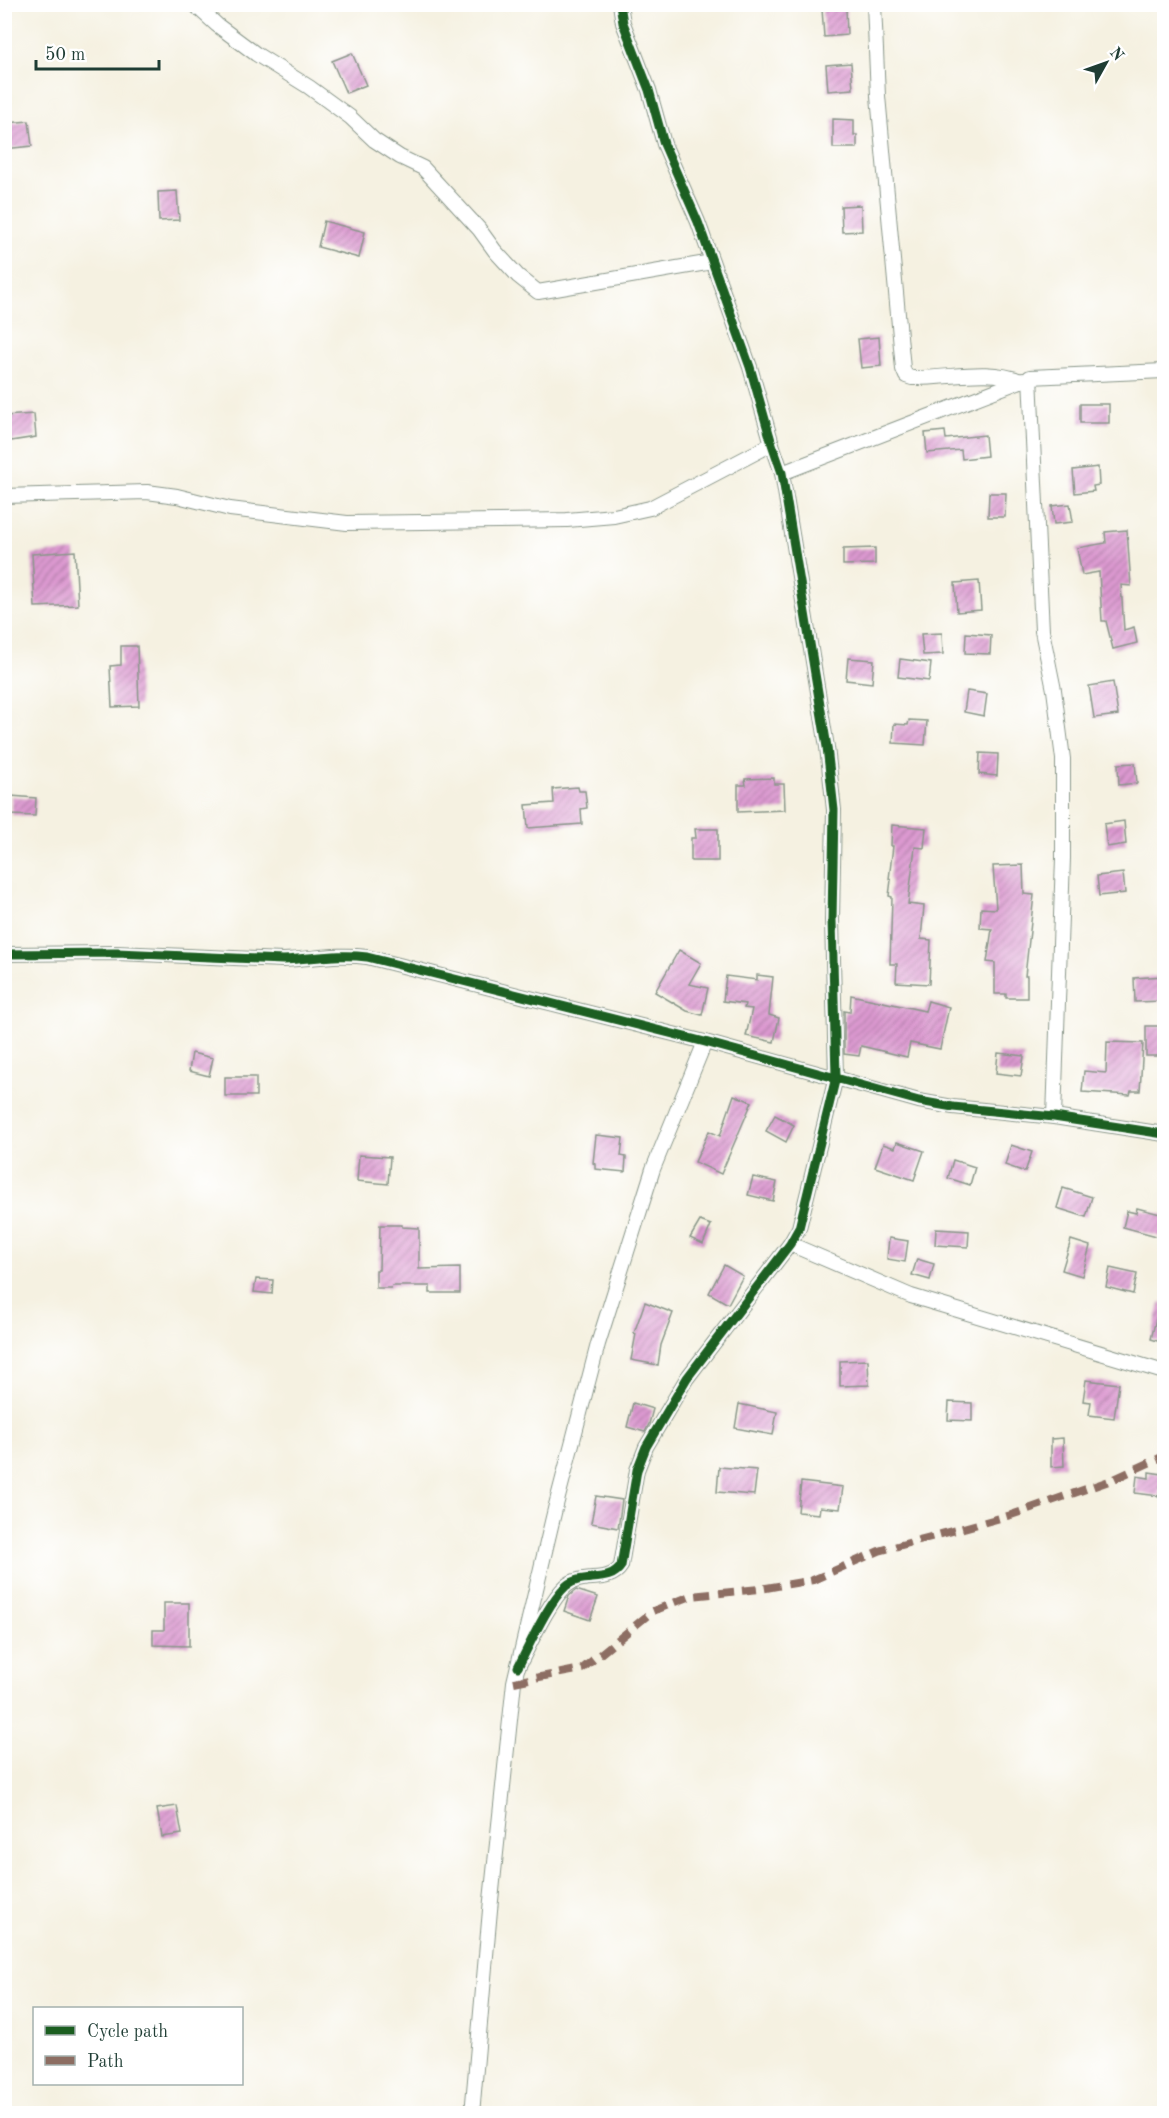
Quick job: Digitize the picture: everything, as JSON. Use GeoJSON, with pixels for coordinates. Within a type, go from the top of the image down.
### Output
{"type":"FeatureCollection","features":[{"type":"Feature","properties":{"kind":"street"},"geometry":{"type":"LineString","coordinates":[[194,4],[217,25],[275,68],[309,87],[350,117],[374,140],[423,168],[518,276],[538,292],[712,262]]}},
{"type":"Feature","properties":{"kind":"street"},"geometry":{"type":"LineString","coordinates":[[518,1667],[538,1628],[567,1585],[575,1581],[617,1572],[623,1558],[637,1470],[646,1447],[687,1378],[790,1244],[803,1218],[836,1077],[832,921],[834,810],[827,747],[783,473],[772,444],[750,367],[698,222],[664,144],[649,90],[623,23],[620,4]]}},
{"type":"Feature","properties":{"kind":"street"},"geometry":{"type":"LineString","coordinates":[[874,4],[878,96],[903,369],[906,376],[912,378],[990,373],[1026,379],[1164,371]]}},
{"type":"Feature","properties":{"kind":"street"},"geometry":{"type":"LineString","coordinates":[[783,473],[1026,379]]}},
{"type":"Feature","properties":{"kind":"street"},"geometry":{"type":"LineString","coordinates":[[1026,379],[1042,631],[1054,690],[1063,759],[1063,858],[1054,1116]]}},
{"type":"Feature","properties":{"kind":"street"},"geometry":{"type":"LineString","coordinates":[[4,496],[147,492],[177,495],[240,511],[347,523],[567,520],[614,516],[650,508],[772,444]]}},
{"type":"Feature","properties":{"kind":"street"},"geometry":{"type":"LineString","coordinates":[[4,954],[117,953],[283,960],[347,954],[367,957],[705,1042],[920,1101],[953,1107],[1054,1116],[1164,1134]]}},
{"type":"Feature","properties":{"kind":"street"},"geometry":{"type":"LineString","coordinates":[[472,2114],[492,1888],[514,1682],[558,1498],[618,1279],[653,1169],[705,1042]]}},
{"type":"Feature","properties":{"kind":"street"},"geometry":{"type":"LineString","coordinates":[[790,1244],[911,1296],[1164,1372]]}},
{"type":"Feature","properties":{"kind":"building"},"geometry":{"type":"Polygon","coordinates":[[[846,8],[847,35],[824,37],[822,9],[846,8]]]}},
{"type":"Feature","properties":{"kind":"building"},"geometry":{"type":"Polygon","coordinates":[[[352,53],[366,85],[346,93],[332,61],[352,53]]]}},
{"type":"Feature","properties":{"kind":"building"},"geometry":{"type":"Polygon","coordinates":[[[851,63],[853,89],[828,91],[826,65],[851,63]]]}},
{"type":"Feature","properties":{"kind":"building"},"geometry":{"type":"Polygon","coordinates":[[[833,119],[854,120],[857,148],[833,148],[833,119]]]}},
{"type":"Feature","properties":{"kind":"building"},"geometry":{"type":"Polygon","coordinates":[[[29,121],[32,146],[4,149],[4,133],[8,133],[7,123],[29,121]]]}},
{"type":"Feature","properties":{"kind":"building"},"geometry":{"type":"Polygon","coordinates":[[[177,191],[179,220],[159,221],[158,192],[177,191]]]}},
{"type":"Feature","properties":{"kind":"building"},"geometry":{"type":"Polygon","coordinates":[[[861,205],[862,231],[842,232],[841,206],[861,205]]]}},
{"type":"Feature","properties":{"kind":"building"},"geometry":{"type":"Polygon","coordinates":[[[324,221],[365,232],[359,258],[318,247],[324,221]]]}},
{"type":"Feature","properties":{"kind":"building"},"geometry":{"type":"Polygon","coordinates":[[[879,337],[881,366],[861,368],[858,339],[879,337]]]}},
{"type":"Feature","properties":{"kind":"building"},"geometry":{"type":"Polygon","coordinates":[[[1080,404],[1109,404],[1109,423],[1080,423],[1080,404]]]}},
{"type":"Feature","properties":{"kind":"building"},"geometry":{"type":"Polygon","coordinates":[[[34,414],[36,437],[4,442],[4,416],[34,414]]]}},
{"type":"Feature","properties":{"kind":"building"},"geometry":{"type":"Polygon","coordinates":[[[945,431],[946,439],[985,435],[987,456],[962,459],[961,450],[927,453],[925,433],[945,431]]]}},
{"type":"Feature","properties":{"kind":"building"},"geometry":{"type":"Polygon","coordinates":[[[1098,467],[1099,485],[1093,486],[1094,491],[1075,493],[1073,470],[1098,467]]]}},
{"type":"Feature","properties":{"kind":"building"},"geometry":{"type":"Polygon","coordinates":[[[989,493],[1006,493],[1005,517],[988,517],[989,493]]]}},
{"type":"Feature","properties":{"kind":"building"},"geometry":{"type":"Polygon","coordinates":[[[1070,504],[1073,522],[1054,524],[1052,506],[1070,504]]]}},
{"type":"Feature","properties":{"kind":"building"},"geometry":{"type":"Polygon","coordinates":[[[1127,530],[1131,586],[1121,585],[1124,630],[1134,627],[1137,643],[1113,649],[1106,621],[1102,621],[1099,572],[1082,575],[1077,548],[1106,543],[1105,532],[1127,530]]]}},
{"type":"Feature","properties":{"kind":"building"},"geometry":{"type":"Polygon","coordinates":[[[875,548],[875,564],[843,565],[843,549],[875,548]]]}},
{"type":"Feature","properties":{"kind":"building"},"geometry":{"type":"Polygon","coordinates":[[[75,551],[78,605],[35,607],[32,554],[75,551]]]}},
{"type":"Feature","properties":{"kind":"building"},"geometry":{"type":"Polygon","coordinates":[[[979,581],[981,610],[957,612],[955,583],[979,581]]]}},
{"type":"Feature","properties":{"kind":"building"},"geometry":{"type":"Polygon","coordinates":[[[942,633],[943,654],[923,655],[921,634],[942,633]]]}},
{"type":"Feature","properties":{"kind":"building"},"geometry":{"type":"Polygon","coordinates":[[[966,633],[991,635],[990,654],[965,653],[966,633]]]}},
{"type":"Feature","properties":{"kind":"building"},"geometry":{"type":"Polygon","coordinates":[[[121,646],[137,646],[139,706],[112,707],[110,666],[121,665],[121,646]]]}},
{"type":"Feature","properties":{"kind":"building"},"geometry":{"type":"Polygon","coordinates":[[[848,658],[874,660],[872,683],[846,680],[848,658]]]}},
{"type":"Feature","properties":{"kind":"building"},"geometry":{"type":"Polygon","coordinates":[[[900,659],[931,663],[929,681],[898,677],[900,659]]]}},
{"type":"Feature","properties":{"kind":"building"},"geometry":{"type":"Polygon","coordinates":[[[1113,682],[1118,715],[1094,718],[1089,686],[1113,682]]]}},
{"type":"Feature","properties":{"kind":"building"},"geometry":{"type":"Polygon","coordinates":[[[967,691],[987,694],[984,716],[964,712],[967,691]]]}},
{"type":"Feature","properties":{"kind":"building"},"geometry":{"type":"Polygon","coordinates":[[[909,720],[927,721],[925,745],[893,743],[894,724],[908,725],[909,720]]]}},
{"type":"Feature","properties":{"kind":"building"},"geometry":{"type":"Polygon","coordinates":[[[980,753],[998,754],[997,776],[979,774],[980,753]]]}},
{"type":"Feature","properties":{"kind":"building"},"geometry":{"type":"Polygon","coordinates":[[[1135,763],[1137,783],[1119,785],[1118,764],[1135,763]]]}},
{"type":"Feature","properties":{"kind":"building"},"geometry":{"type":"Polygon","coordinates":[[[774,778],[774,784],[784,784],[785,810],[738,812],[738,785],[746,785],[745,779],[774,778]]]}},
{"type":"Feature","properties":{"kind":"building"},"geometry":{"type":"Polygon","coordinates":[[[578,787],[579,791],[585,791],[587,808],[581,809],[582,824],[528,828],[526,805],[554,803],[553,789],[578,787]]]}},
{"type":"Feature","properties":{"kind":"building"},"geometry":{"type":"Polygon","coordinates":[[[11,796],[36,798],[35,816],[11,815],[11,796]]]}},
{"type":"Feature","properties":{"kind":"building"},"geometry":{"type":"Polygon","coordinates":[[[1124,821],[1126,844],[1107,847],[1104,824],[1124,821]]]}},
{"type":"Feature","properties":{"kind":"building"},"geometry":{"type":"Polygon","coordinates":[[[892,825],[926,828],[924,848],[915,847],[908,904],[924,906],[921,939],[931,940],[929,984],[896,982],[897,964],[890,964],[892,897],[889,896],[891,880],[889,879],[893,846],[891,846],[892,825]]]}},
{"type":"Feature","properties":{"kind":"building"},"geometry":{"type":"Polygon","coordinates":[[[695,829],[718,829],[718,861],[691,861],[691,838],[696,838],[695,829]]]}},
{"type":"Feature","properties":{"kind":"building"},"geometry":{"type":"Polygon","coordinates":[[[1023,865],[1024,894],[1034,895],[1025,976],[1027,976],[1027,998],[1006,998],[1006,994],[995,994],[995,963],[987,962],[992,929],[980,928],[981,908],[996,909],[993,866],[1023,865]]]}},
{"type":"Feature","properties":{"kind":"building"},"geometry":{"type":"Polygon","coordinates":[[[1123,873],[1125,893],[1099,896],[1097,876],[1123,873]]]}},
{"type":"Feature","properties":{"kind":"building"},"geometry":{"type":"Polygon","coordinates":[[[679,950],[701,963],[689,984],[708,988],[702,1015],[687,1011],[655,992],[679,950]]]}},
{"type":"Feature","properties":{"kind":"building"},"geometry":{"type":"Polygon","coordinates":[[[757,975],[773,977],[769,1015],[779,1018],[774,1042],[746,1036],[752,1009],[744,1008],[745,1004],[723,1001],[726,976],[757,980],[757,975]]]}},
{"type":"Feature","properties":{"kind":"building"},"geometry":{"type":"Polygon","coordinates":[[[1164,976],[1164,1001],[1135,1002],[1134,978],[1164,976]]]}},
{"type":"Feature","properties":{"kind":"building"},"geometry":{"type":"Polygon","coordinates":[[[851,995],[925,1011],[928,1001],[949,1007],[940,1049],[910,1043],[907,1057],[861,1046],[859,1056],[844,1054],[844,1011],[850,1012],[851,995]]]}},
{"type":"Feature","properties":{"kind":"building"},"geometry":{"type":"Polygon","coordinates":[[[1146,1026],[1164,1026],[1164,1056],[1146,1056],[1146,1026]]]}},
{"type":"Feature","properties":{"kind":"building"},"geometry":{"type":"Polygon","coordinates":[[[1107,1042],[1143,1043],[1140,1091],[1131,1091],[1130,1095],[1082,1092],[1084,1071],[1106,1073],[1107,1042]]]}},
{"type":"Feature","properties":{"kind":"building"},"geometry":{"type":"Polygon","coordinates":[[[192,1053],[213,1058],[209,1076],[189,1071],[192,1053]]]}},
{"type":"Feature","properties":{"kind":"building"},"geometry":{"type":"Polygon","coordinates":[[[998,1053],[1024,1056],[1021,1076],[996,1073],[998,1053]]]}},
{"type":"Feature","properties":{"kind":"building"},"geometry":{"type":"Polygon","coordinates":[[[225,1077],[256,1077],[256,1096],[225,1096],[225,1077]]]}},
{"type":"Feature","properties":{"kind":"building"},"geometry":{"type":"Polygon","coordinates":[[[734,1095],[752,1102],[721,1174],[695,1162],[709,1131],[720,1136],[734,1095]]]}},
{"type":"Feature","properties":{"kind":"building"},"geometry":{"type":"Polygon","coordinates":[[[775,1115],[794,1125],[786,1142],[766,1131],[775,1115]]]}},
{"type":"Feature","properties":{"kind":"building"},"geometry":{"type":"Polygon","coordinates":[[[596,1135],[623,1138],[621,1156],[626,1157],[625,1172],[595,1169],[593,1163],[596,1135]]]}},
{"type":"Feature","properties":{"kind":"building"},"geometry":{"type":"Polygon","coordinates":[[[897,1142],[924,1151],[914,1180],[875,1167],[883,1144],[895,1148],[897,1142]]]}},
{"type":"Feature","properties":{"kind":"building"},"geometry":{"type":"Polygon","coordinates":[[[1011,1145],[1032,1152],[1025,1172],[1005,1165],[1011,1145]]]}},
{"type":"Feature","properties":{"kind":"building"},"geometry":{"type":"Polygon","coordinates":[[[359,1155],[390,1157],[388,1184],[357,1181],[359,1155]]]}},
{"type":"Feature","properties":{"kind":"building"},"geometry":{"type":"Polygon","coordinates":[[[953,1160],[975,1167],[970,1185],[948,1178],[953,1160]]]}},
{"type":"Feature","properties":{"kind":"building"},"geometry":{"type":"Polygon","coordinates":[[[753,1177],[777,1182],[773,1201],[748,1195],[753,1177]]]}},
{"type":"Feature","properties":{"kind":"building"},"geometry":{"type":"Polygon","coordinates":[[[1063,1188],[1092,1197],[1086,1217],[1057,1208],[1063,1188]]]}},
{"type":"Feature","properties":{"kind":"building"},"geometry":{"type":"Polygon","coordinates":[[[1137,1208],[1164,1215],[1164,1238],[1123,1227],[1127,1211],[1136,1213],[1137,1208]]]}},
{"type":"Feature","properties":{"kind":"building"},"geometry":{"type":"Polygon","coordinates":[[[700,1221],[711,1225],[703,1244],[690,1238],[700,1221]]]}},
{"type":"Feature","properties":{"kind":"building"},"geometry":{"type":"Polygon","coordinates":[[[380,1225],[419,1228],[419,1269],[460,1268],[460,1293],[430,1293],[430,1286],[376,1288],[376,1270],[379,1270],[380,1225]]]}},
{"type":"Feature","properties":{"kind":"building"},"geometry":{"type":"Polygon","coordinates":[[[936,1229],[969,1231],[968,1247],[935,1245],[936,1229]]]}},
{"type":"Feature","properties":{"kind":"building"},"geometry":{"type":"Polygon","coordinates":[[[889,1238],[908,1241],[905,1262],[887,1259],[889,1238]]]}},
{"type":"Feature","properties":{"kind":"building"},"geometry":{"type":"Polygon","coordinates":[[[1071,1240],[1090,1246],[1082,1276],[1062,1270],[1071,1240]]]}},
{"type":"Feature","properties":{"kind":"building"},"geometry":{"type":"Polygon","coordinates":[[[917,1259],[934,1264],[930,1280],[912,1275],[917,1259]]]}},
{"type":"Feature","properties":{"kind":"building"},"geometry":{"type":"Polygon","coordinates":[[[724,1265],[743,1276],[728,1304],[709,1293],[724,1265]]]}},
{"type":"Feature","properties":{"kind":"building"},"geometry":{"type":"Polygon","coordinates":[[[1110,1268],[1137,1274],[1133,1294],[1106,1287],[1110,1268]]]}},
{"type":"Feature","properties":{"kind":"building"},"geometry":{"type":"Polygon","coordinates":[[[256,1279],[273,1280],[272,1294],[254,1292],[256,1279]]]}},
{"type":"Feature","properties":{"kind":"building"},"geometry":{"type":"Polygon","coordinates":[[[645,1302],[673,1313],[661,1345],[658,1365],[631,1360],[636,1334],[634,1333],[645,1302]]]}},
{"type":"Feature","properties":{"kind":"building"},"geometry":{"type":"Polygon","coordinates":[[[1160,1303],[1164,1303],[1164,1343],[1151,1339],[1160,1303]]]}},
{"type":"Feature","properties":{"kind":"building"},"geometry":{"type":"Polygon","coordinates":[[[868,1360],[869,1385],[840,1386],[840,1361],[868,1360]]]}},
{"type":"Feature","properties":{"kind":"building"},"geometry":{"type":"Polygon","coordinates":[[[1086,1380],[1119,1384],[1114,1418],[1089,1415],[1091,1402],[1083,1401],[1086,1380]]]}},
{"type":"Feature","properties":{"kind":"building"},"geometry":{"type":"Polygon","coordinates":[[[949,1402],[972,1403],[972,1421],[948,1420],[949,1402]]]}},
{"type":"Feature","properties":{"kind":"building"},"geometry":{"type":"Polygon","coordinates":[[[633,1403],[653,1409],[645,1432],[627,1427],[633,1403]]]}},
{"type":"Feature","properties":{"kind":"building"},"geometry":{"type":"Polygon","coordinates":[[[739,1404],[777,1412],[773,1435],[735,1428],[739,1404]]]}},
{"type":"Feature","properties":{"kind":"building"},"geometry":{"type":"Polygon","coordinates":[[[1063,1438],[1064,1466],[1051,1467],[1051,1439],[1063,1438]]]}},
{"type":"Feature","properties":{"kind":"building"},"geometry":{"type":"Polygon","coordinates":[[[719,1467],[757,1470],[754,1495],[717,1492],[719,1467]]]}},
{"type":"Feature","properties":{"kind":"building"},"geometry":{"type":"Polygon","coordinates":[[[1149,1472],[1162,1474],[1159,1496],[1135,1493],[1137,1476],[1149,1478],[1149,1472]]]}},
{"type":"Feature","properties":{"kind":"building"},"geometry":{"type":"Polygon","coordinates":[[[801,1482],[843,1487],[840,1509],[820,1507],[819,1514],[798,1512],[801,1482]]]}},
{"type":"Feature","properties":{"kind":"building"},"geometry":{"type":"Polygon","coordinates":[[[596,1496],[622,1500],[618,1528],[591,1523],[596,1496]]]}},
{"type":"Feature","properties":{"kind":"building"},"geometry":{"type":"Polygon","coordinates":[[[576,1590],[598,1597],[590,1620],[564,1611],[569,1596],[576,1590]]]}},
{"type":"Feature","properties":{"kind":"building"},"geometry":{"type":"Polygon","coordinates":[[[164,1603],[189,1603],[189,1646],[153,1645],[153,1630],[164,1630],[164,1603]]]}},
{"type":"Feature","properties":{"kind":"building"},"geometry":{"type":"Polygon","coordinates":[[[177,1806],[182,1834],[162,1837],[157,1809],[177,1806]]]}},
{"type":"Feature","properties":{"kind":"marked path"},"geometry":{"type":"LineString","coordinates":[[514,1682],[582,1669],[653,1611],[691,1596],[760,1589],[813,1580],[879,1551],[1011,1515],[1112,1480],[1164,1456]]}},
{"type":"Feature","properties":{"kind":"cycle path"},"geometry":{"type":"LineString","coordinates":[[518,1667],[546,1613],[566,1586],[572,1582],[610,1575],[621,1566],[637,1470],[646,1447],[687,1378],[790,1244],[799,1228],[836,1077],[832,920],[834,810],[827,747],[782,473],[750,367],[698,222],[664,144],[649,90],[623,23],[620,4]]}},
{"type":"Feature","properties":{"kind":"cycle path"},"geometry":{"type":"LineString","coordinates":[[4,954],[117,953],[283,960],[335,956],[367,957],[705,1042],[919,1101],[953,1107],[1054,1117],[1164,1134]]}}]}
